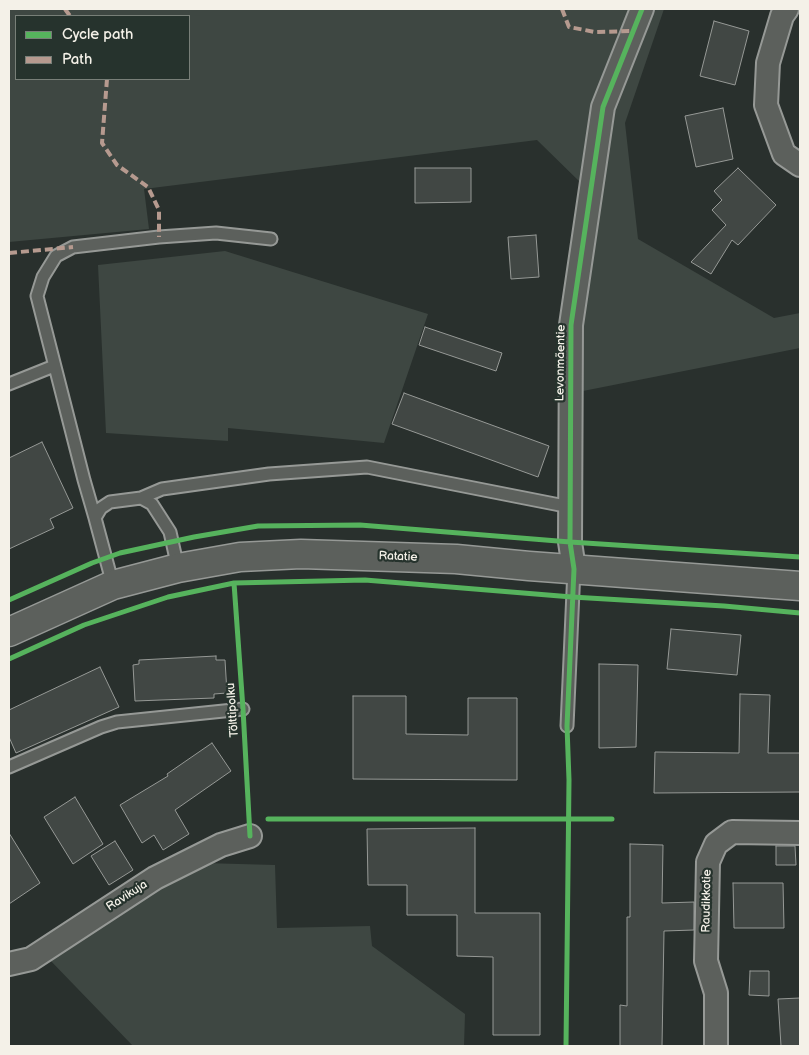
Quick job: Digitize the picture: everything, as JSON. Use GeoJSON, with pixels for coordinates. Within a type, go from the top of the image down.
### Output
{"type":"FeatureCollection","features":[{"type":"Feature","properties":{"kind":"street","name":"Levonmäentie"},"geometry":{"type":"LineString","coordinates":[[574,569],[570,542],[571,325],[603,107],[642,9]]}},
{"type":"Feature","properties":{"kind":"street"},"geometry":{"type":"LineString","coordinates":[[787,9],[782,16],[768,63],[766,105],[784,154],[800,165]]}},
{"type":"Feature","properties":{"kind":"street","name":"Ratatie"},"geometry":{"type":"LineString","coordinates":[[9,632],[113,585],[178,568],[240,557],[301,554],[456,559],[800,586]]}},
{"type":"Feature","properties":{"kind":"street","name":"Raudikkotie"},"geometry":{"type":"LineString","coordinates":[[716,1046],[716,993],[706,961],[708,862],[716,844],[732,832],[800,833]]}},
{"type":"Feature","properties":{"kind":"street","name":"Ravikuja"},"geometry":{"type":"LineString","coordinates":[[9,964],[31,959],[155,878],[221,845],[250,836]]}},
{"type":"Feature","properties":{"kind":"lane"},"geometry":{"type":"LineString","coordinates":[[113,585],[37,296],[43,277],[56,256],[73,248],[159,237],[216,233],[271,239]]}},
{"type":"Feature","properties":{"kind":"lane"},"geometry":{"type":"LineString","coordinates":[[9,384],[54,366]]}},
{"type":"Feature","properties":{"kind":"lane"},"geometry":{"type":"LineString","coordinates":[[95,518],[101,508],[110,502],[141,498],[162,488],[269,474],[367,467],[570,507]]}},
{"type":"Feature","properties":{"kind":"lane"},"geometry":{"type":"LineString","coordinates":[[141,498],[152,504],[170,532],[178,568]]}},
{"type":"Feature","properties":{"kind":"lane","name":"Levonmäentie"},"geometry":{"type":"LineString","coordinates":[[567,726],[574,569]]}},
{"type":"Feature","properties":{"kind":"lane"},"geometry":{"type":"LineString","coordinates":[[9,767],[100,727],[117,722],[243,709]]}},
{"type":"Feature","properties":{"kind":"shaded area"},"geometry":{"type":"Polygon","coordinates":[[[9,9],[635,9],[582,184],[537,140],[144,189],[149,229],[9,242],[9,9]]]}},
{"type":"Feature","properties":{"kind":"shaded area"},"geometry":{"type":"Polygon","coordinates":[[[647,9],[664,9],[625,123],[638,239],[774,318],[800,313],[800,348],[583,391],[577,324],[608,109],[647,9]]]}},
{"type":"Feature","properties":{"kind":"shaded area"},"geometry":{"type":"Polygon","coordinates":[[[225,251],[428,314],[384,443],[228,428],[228,441],[106,433],[98,265],[225,251]]]}},
{"type":"Feature","properties":{"kind":"shaded area"},"geometry":{"type":"Polygon","coordinates":[[[203,863],[275,865],[277,928],[370,926],[372,946],[465,1014],[464,1046],[133,1046],[48,958],[159,884],[203,863]]]}},
{"type":"Feature","properties":{"kind":"building"},"geometry":{"type":"Polygon","coordinates":[[[714,21],[749,31],[735,85],[700,76],[714,21]]]}},
{"type":"Feature","properties":{"kind":"building"},"geometry":{"type":"Polygon","coordinates":[[[723,108],[733,159],[696,167],[685,116],[723,108]]]}},
{"type":"Feature","properties":{"kind":"building"},"geometry":{"type":"Polygon","coordinates":[[[415,168],[471,168],[471,202],[415,203],[415,168]]]}},
{"type":"Feature","properties":{"kind":"building"},"geometry":{"type":"Polygon","coordinates":[[[738,168],[776,205],[738,245],[732,240],[711,274],[691,262],[726,225],[712,210],[722,200],[714,191],[738,168]]]}},
{"type":"Feature","properties":{"kind":"building"},"geometry":{"type":"Polygon","coordinates":[[[536,235],[539,277],[511,279],[508,237],[536,235]]]}},
{"type":"Feature","properties":{"kind":"building"},"geometry":{"type":"Polygon","coordinates":[[[425,327],[502,353],[496,371],[419,345],[425,327]]]}},
{"type":"Feature","properties":{"kind":"building"},"geometry":{"type":"Polygon","coordinates":[[[404,393],[549,446],[538,477],[392,424],[404,393]]]}},
{"type":"Feature","properties":{"kind":"building"},"geometry":{"type":"Polygon","coordinates":[[[42,442],[73,508],[50,519],[54,528],[9,549],[9,458],[42,442]]]}},
{"type":"Feature","properties":{"kind":"building"},"geometry":{"type":"Polygon","coordinates":[[[671,629],[741,635],[737,675],[667,669],[671,629]]]}},
{"type":"Feature","properties":{"kind":"building"},"geometry":{"type":"Polygon","coordinates":[[[216,656],[216,660],[225,660],[227,693],[214,694],[214,698],[135,701],[133,665],[139,664],[139,660],[216,656]]]}},
{"type":"Feature","properties":{"kind":"building"},"geometry":{"type":"Polygon","coordinates":[[[599,664],[638,665],[636,747],[599,748],[599,664]]]}},
{"type":"Feature","properties":{"kind":"building"},"geometry":{"type":"Polygon","coordinates":[[[100,667],[119,707],[16,753],[9,737],[9,710],[100,667]]]}},
{"type":"Feature","properties":{"kind":"building"},"geometry":{"type":"Polygon","coordinates":[[[740,694],[770,695],[768,753],[800,753],[800,792],[654,793],[655,752],[739,753],[740,694]]]}},
{"type":"Feature","properties":{"kind":"building"},"geometry":{"type":"Polygon","coordinates":[[[353,696],[406,696],[406,734],[468,735],[468,698],[517,698],[517,780],[353,779],[353,696]]]}},
{"type":"Feature","properties":{"kind":"building"},"geometry":{"type":"Polygon","coordinates":[[[212,743],[231,771],[175,810],[189,834],[163,850],[154,835],[142,843],[120,805],[168,776],[167,774],[212,743]]]}},
{"type":"Feature","properties":{"kind":"building"},"geometry":{"type":"Polygon","coordinates":[[[75,797],[103,844],[73,864],[44,817],[75,797]]]}},
{"type":"Feature","properties":{"kind":"building"},"geometry":{"type":"Polygon","coordinates":[[[475,828],[475,913],[540,913],[540,1035],[493,1035],[493,957],[457,956],[457,915],[407,915],[407,885],[368,885],[367,829],[475,828]]]}},
{"type":"Feature","properties":{"kind":"building"},"geometry":{"type":"Polygon","coordinates":[[[9,833],[40,883],[9,904],[9,833]]]}},
{"type":"Feature","properties":{"kind":"building"},"geometry":{"type":"Polygon","coordinates":[[[115,841],[133,870],[109,885],[91,856],[115,841]]]}},
{"type":"Feature","properties":{"kind":"building"},"geometry":{"type":"Polygon","coordinates":[[[630,844],[663,845],[662,903],[694,902],[694,930],[664,931],[662,1046],[620,1046],[620,1005],[627,1006],[627,917],[630,917],[630,844]]]}},
{"type":"Feature","properties":{"kind":"building"},"geometry":{"type":"Polygon","coordinates":[[[776,846],[795,846],[796,865],[776,865],[776,846]]]}},
{"type":"Feature","properties":{"kind":"building"},"geometry":{"type":"Polygon","coordinates":[[[733,883],[783,883],[784,928],[734,928],[733,883]]]}},
{"type":"Feature","properties":{"kind":"building"},"geometry":{"type":"Polygon","coordinates":[[[750,971],[769,971],[769,996],[749,995],[750,971]]]}},
{"type":"Feature","properties":{"kind":"building"},"geometry":{"type":"Polygon","coordinates":[[[800,998],[800,1046],[781,1046],[778,999],[800,998]]]}},
{"type":"Feature","properties":{"kind":"marked path"},"geometry":{"type":"LineString","coordinates":[[65,9],[69,15]]}},
{"type":"Feature","properties":{"kind":"marked path"},"geometry":{"type":"LineString","coordinates":[[562,9],[569,27],[595,32],[633,31]]}},
{"type":"Feature","properties":{"kind":"marked path"},"geometry":{"type":"LineString","coordinates":[[107,80],[102,143],[117,165],[148,187],[159,210],[159,237]]}},
{"type":"Feature","properties":{"kind":"marked path"},"geometry":{"type":"LineString","coordinates":[[9,253],[73,247]]}},
{"type":"Feature","properties":{"kind":"cycle path"},"geometry":{"type":"LineString","coordinates":[[566,1046],[569,780],[567,726],[574,569],[570,542],[571,325],[603,107],[642,9]]}},
{"type":"Feature","properties":{"kind":"cycle path"},"geometry":{"type":"LineString","coordinates":[[9,600],[92,563],[120,553],[258,526],[360,525],[570,542],[800,557]]}},
{"type":"Feature","properties":{"kind":"cycle path"},"geometry":{"type":"LineString","coordinates":[[9,659],[84,625],[168,597],[234,583],[365,580],[800,613]]}},
{"type":"Feature","properties":{"kind":"cycle path","name":"Tölttipolku"},"geometry":{"type":"LineString","coordinates":[[234,583],[250,836]]}},
{"type":"Feature","properties":{"kind":"cycle path"},"geometry":{"type":"LineString","coordinates":[[268,819],[612,819]]}}]}
